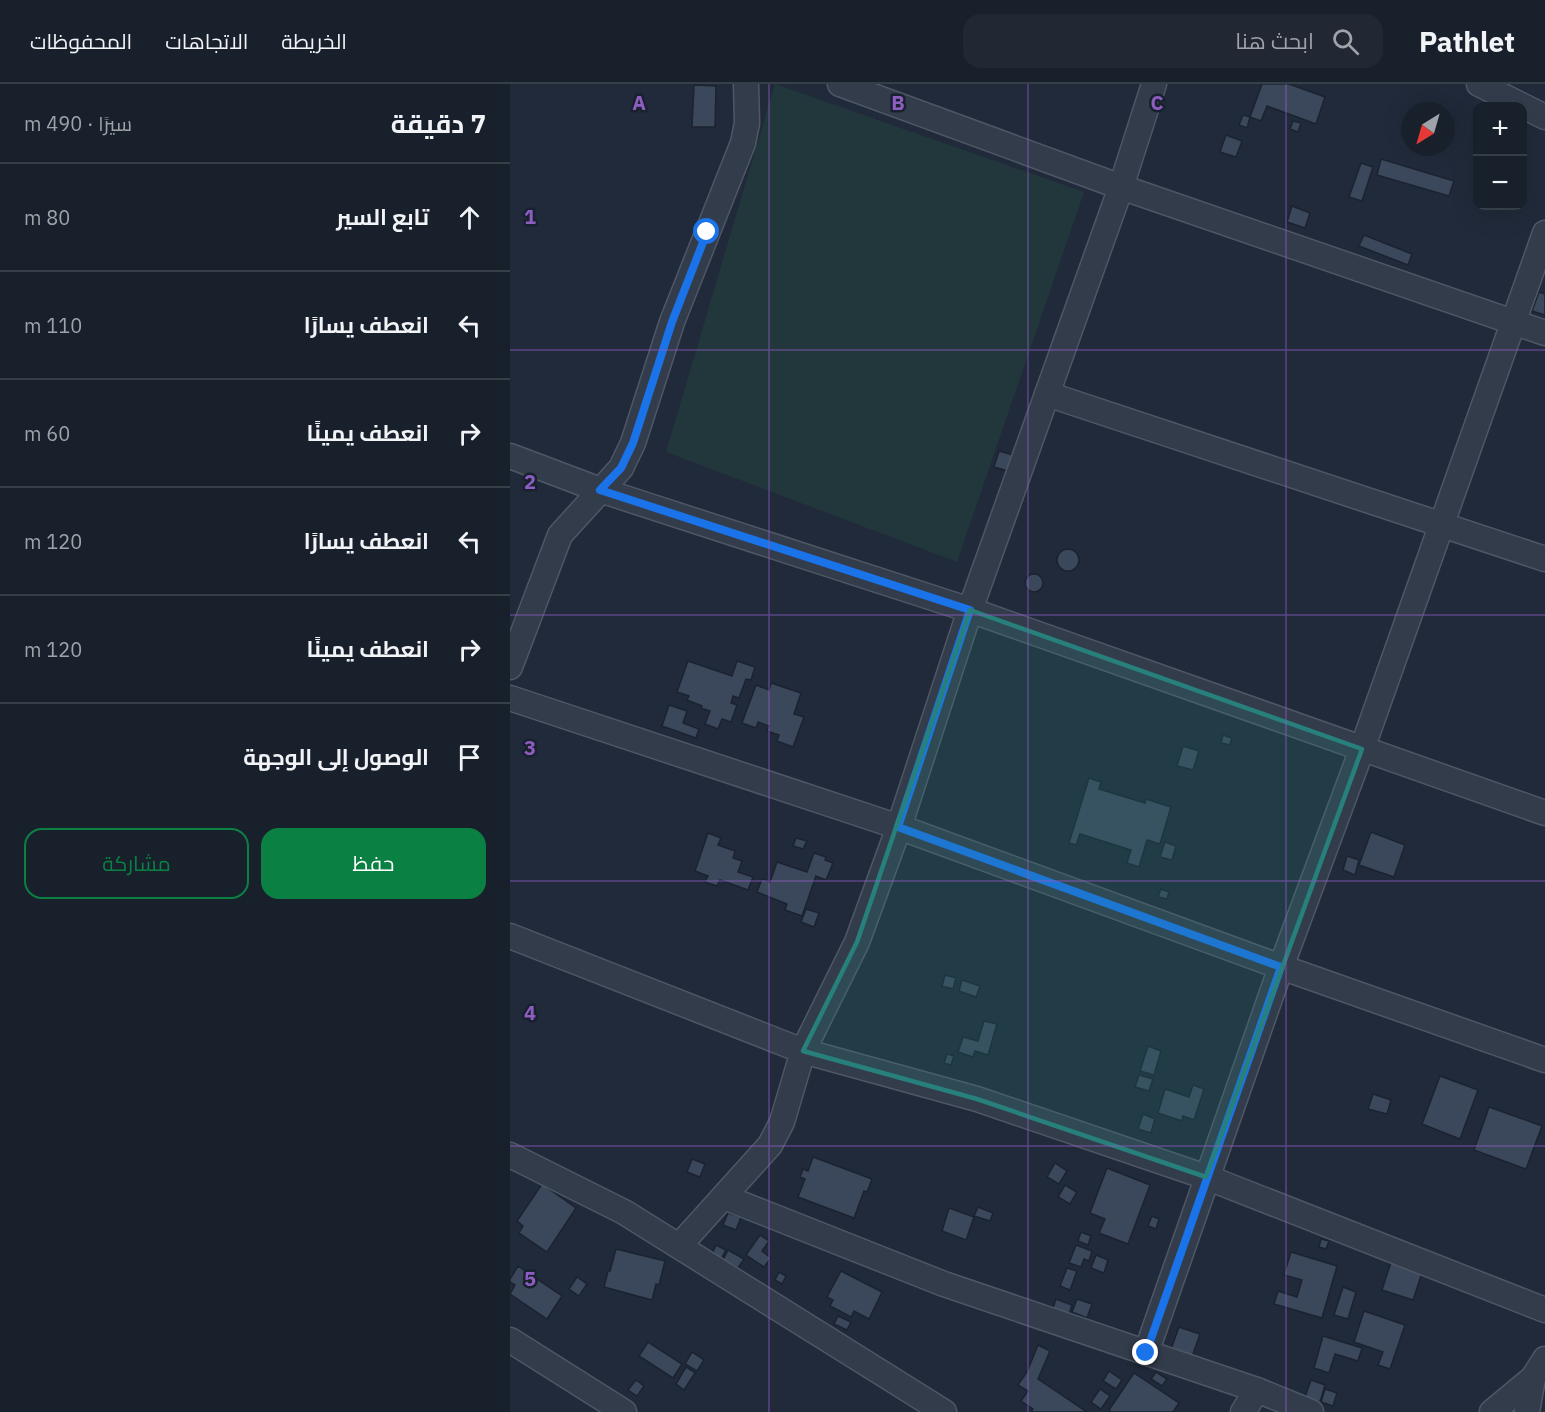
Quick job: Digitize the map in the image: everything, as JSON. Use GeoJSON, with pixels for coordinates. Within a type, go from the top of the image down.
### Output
{"type":"FeatureCollection","features":[{"type":"Feature","properties":{"kind":"street"},"geometry":{"type":"LineString","coordinates":[[510,667],[560,535],[621,468],[633,443],[672,322],[743,143],[747,123],[746,84]]}},
{"type":"Feature","properties":{"kind":"street"},"geometry":{"type":"LineString","coordinates":[[840,84],[1121,187],[1545,333]]}},
{"type":"Feature","properties":{"kind":"street"},"geometry":{"type":"LineString","coordinates":[[679,1246],[770,1145],[782,1122],[803,1051],[857,942],[970,610],[1121,187],[1154,84]]}},
{"type":"Feature","properties":{"kind":"street"},"geometry":{"type":"LineString","coordinates":[[1479,84],[1545,117]]}},
{"type":"Feature","properties":{"kind":"street"},"geometry":{"type":"LineString","coordinates":[[1146,1353],[1206,1177],[1515,322],[1545,233]]}},
{"type":"Feature","properties":{"kind":"street"},"geometry":{"type":"LineString","coordinates":[[1047,394],[1545,559]]}},
{"type":"Feature","properties":{"kind":"street"},"geometry":{"type":"LineString","coordinates":[[510,456],[600,490],[970,610],[1545,813]]}},
{"type":"Feature","properties":{"kind":"street"},"geometry":{"type":"LineString","coordinates":[[510,698],[898,827],[1281,967],[1545,1060]]}},
{"type":"Feature","properties":{"kind":"street"},"geometry":{"type":"LineString","coordinates":[[510,936],[803,1051],[977,1099],[1206,1177],[1545,1310]]}},
{"type":"Feature","properties":{"kind":"street"},"geometry":{"type":"LineString","coordinates":[[510,1155],[624,1212],[944,1412]]}},
{"type":"Feature","properties":{"kind":"street"},"geometry":{"type":"LineString","coordinates":[[724,1197],[944,1284],[1257,1390],[1311,1412]]}},
{"type":"Feature","properties":{"kind":"street"},"geometry":{"type":"LineString","coordinates":[[510,1340],[624,1412]]}},
{"type":"Feature","properties":{"kind":"street"},"geometry":{"type":"LineString","coordinates":[[1492,1412],[1539,1369]]}},
{"type":"Feature","properties":{"kind":"street"},"geometry":{"type":"LineString","coordinates":[[1527,1412],[1539,1369]]}},
{"type":"Feature","properties":{"kind":"street"},"geometry":{"type":"LineString","coordinates":[[1243,1412],[1257,1390]]}},
{"type":"Feature","properties":{"kind":"highlighted area"},"geometry":{"type":"Polygon","coordinates":[[[970,610],[1362,749],[1206,1177],[977,1099],[803,1051],[857,942],[970,610]]]}},
{"type":"Feature","properties":{"kind":"green space"},"geometry":{"type":"Polygon","coordinates":[[[775,84],[1084,192],[957,562],[666,452],[775,84]]]}},
{"type":"Feature","properties":{"kind":"building"},"geometry":{"type":"Polygon","coordinates":[[[1262,84],[1289,84],[1325,97],[1316,124],[1267,106],[1261,121],[1250,117],[1262,84]]]}},
{"type":"Feature","properties":{"kind":"building"},"geometry":{"type":"Polygon","coordinates":[[[694,85],[716,86],[715,127],[692,127],[694,85]]]}},
{"type":"Feature","properties":{"kind":"building"},"geometry":{"type":"Polygon","coordinates":[[[1243,115],[1250,117],[1247,128],[1239,125],[1243,115]]]}},
{"type":"Feature","properties":{"kind":"building"},"geometry":{"type":"Polygon","coordinates":[[[1293,121],[1301,123],[1298,132],[1290,129],[1293,121]]]}},
{"type":"Feature","properties":{"kind":"building"},"geometry":{"type":"Polygon","coordinates":[[[1226,135],[1242,141],[1236,157],[1220,152],[1226,135]]]}},
{"type":"Feature","properties":{"kind":"building"},"geometry":{"type":"Polygon","coordinates":[[[1381,159],[1454,181],[1449,196],[1377,175],[1381,159]]]}},
{"type":"Feature","properties":{"kind":"building"},"geometry":{"type":"Polygon","coordinates":[[[1361,163],[1373,167],[1362,201],[1349,197],[1361,163]]]}},
{"type":"Feature","properties":{"kind":"building"},"geometry":{"type":"Polygon","coordinates":[[[1292,206],[1310,213],[1305,228],[1287,222],[1292,206]]]}},
{"type":"Feature","properties":{"kind":"building"},"geometry":{"type":"Polygon","coordinates":[[[1364,235],[1412,254],[1408,265],[1359,246],[1364,235]]]}},
{"type":"Feature","properties":{"kind":"building"},"geometry":{"type":"Polygon","coordinates":[[[1539,292],[1545,294],[1545,315],[1532,311],[1539,292]]]}},
{"type":"Feature","properties":{"kind":"building"},"geometry":{"type":"Polygon","coordinates":[[[999,451],[1013,455],[1008,471],[994,467],[999,451]]]}},
{"type":"Feature","properties":{"kind":"building"},"geometry":{"type":"Polygon","coordinates":[[[1068,549],[1076,552],[1079,560],[1076,568],[1068,571],[1060,568],[1057,560],[1060,552],[1068,549]]]}},
{"type":"Feature","properties":{"kind":"building"},"geometry":{"type":"Polygon","coordinates":[[[1030,574],[1038,574],[1043,579],[1041,590],[1030,592],[1025,587],[1025,579],[1030,574]]]}},
{"type":"Feature","properties":{"kind":"building"},"geometry":{"type":"Polygon","coordinates":[[[688,661],[732,676],[737,661],[755,667],[751,680],[746,679],[739,698],[733,696],[731,703],[737,705],[731,722],[722,719],[718,729],[705,724],[710,711],[687,700],[689,696],[677,692],[688,661]]]}},
{"type":"Feature","properties":{"kind":"building"},"geometry":{"type":"Polygon","coordinates":[[[771,683],[801,693],[794,714],[804,717],[793,747],[777,741],[779,735],[767,731],[769,726],[758,722],[756,728],[742,723],[756,685],[769,690],[771,683]]]}},
{"type":"Feature","properties":{"kind":"building"},"geometry":{"type":"Polygon","coordinates":[[[669,705],[687,711],[683,723],[699,729],[696,738],[662,726],[669,705]]]}},
{"type":"Feature","properties":{"kind":"building"},"geometry":{"type":"Polygon","coordinates":[[[1223,735],[1232,738],[1230,745],[1221,743],[1223,735]]]}},
{"type":"Feature","properties":{"kind":"building"},"geometry":{"type":"Polygon","coordinates":[[[1183,746],[1199,751],[1193,770],[1177,766],[1183,746]]]}},
{"type":"Feature","properties":{"kind":"building"},"geometry":{"type":"Polygon","coordinates":[[[1089,778],[1101,782],[1099,789],[1145,803],[1146,799],[1171,807],[1160,844],[1147,840],[1139,867],[1127,863],[1131,850],[1080,834],[1076,845],[1069,843],[1089,778]]]}},
{"type":"Feature","properties":{"kind":"building"},"geometry":{"type":"Polygon","coordinates":[[[1371,832],[1405,845],[1394,877],[1359,865],[1371,832]]]}},
{"type":"Feature","properties":{"kind":"building"},"geometry":{"type":"Polygon","coordinates":[[[708,833],[721,838],[718,845],[735,851],[733,858],[742,861],[738,872],[753,877],[748,890],[720,880],[717,886],[705,882],[708,876],[695,871],[708,833]]]}},
{"type":"Feature","properties":{"kind":"building"},"geometry":{"type":"Polygon","coordinates":[[[796,838],[807,841],[803,849],[793,846],[796,838]]]}},
{"type":"Feature","properties":{"kind":"building"},"geometry":{"type":"Polygon","coordinates":[[[1165,842],[1176,846],[1172,860],[1160,857],[1165,842]]]}},
{"type":"Feature","properties":{"kind":"building"},"geometry":{"type":"Polygon","coordinates":[[[814,853],[826,857],[825,860],[833,863],[826,880],[816,876],[802,916],[785,910],[787,904],[757,892],[762,879],[770,882],[777,862],[807,872],[814,853]]]}},
{"type":"Feature","properties":{"kind":"building"},"geometry":{"type":"Polygon","coordinates":[[[1347,856],[1359,860],[1355,875],[1343,870],[1347,856]]]}},
{"type":"Feature","properties":{"kind":"building"},"geometry":{"type":"Polygon","coordinates":[[[1161,889],[1169,892],[1167,899],[1158,897],[1161,889]]]}},
{"type":"Feature","properties":{"kind":"building"},"geometry":{"type":"Polygon","coordinates":[[[806,909],[819,913],[814,927],[801,922],[806,909]]]}},
{"type":"Feature","properties":{"kind":"building"},"geometry":{"type":"Polygon","coordinates":[[[945,975],[956,978],[953,989],[942,986],[945,975]]]}},
{"type":"Feature","properties":{"kind":"building"},"geometry":{"type":"Polygon","coordinates":[[[962,980],[980,986],[976,997],[959,991],[962,980]]]}},
{"type":"Feature","properties":{"kind":"building"},"geometry":{"type":"Polygon","coordinates":[[[984,1021],[997,1024],[988,1055],[975,1051],[973,1057],[958,1052],[963,1037],[978,1041],[984,1021]]]}},
{"type":"Feature","properties":{"kind":"building"},"geometry":{"type":"Polygon","coordinates":[[[1148,1046],[1161,1051],[1154,1075],[1140,1071],[1148,1046]]]}},
{"type":"Feature","properties":{"kind":"building"},"geometry":{"type":"Polygon","coordinates":[[[947,1054],[954,1056],[951,1065],[944,1063],[947,1054]]]}},
{"type":"Feature","properties":{"kind":"building"},"geometry":{"type":"Polygon","coordinates":[[[1139,1075],[1153,1079],[1149,1091],[1135,1087],[1139,1075]]]}},
{"type":"Feature","properties":{"kind":"building"},"geometry":{"type":"Polygon","coordinates":[[[1440,1076],[1478,1090],[1460,1139],[1422,1124],[1440,1076]]]}},
{"type":"Feature","properties":{"kind":"building"},"geometry":{"type":"Polygon","coordinates":[[[1193,1085],[1204,1089],[1194,1120],[1183,1116],[1182,1121],[1158,1113],[1165,1089],[1189,1097],[1193,1085]]]}},
{"type":"Feature","properties":{"kind":"building"},"geometry":{"type":"Polygon","coordinates":[[[1373,1094],[1391,1100],[1387,1114],[1368,1109],[1373,1094]]]}},
{"type":"Feature","properties":{"kind":"building"},"geometry":{"type":"Polygon","coordinates":[[[1489,1107],[1542,1126],[1526,1169],[1474,1150],[1489,1107]]]}},
{"type":"Feature","properties":{"kind":"building"},"geometry":{"type":"Polygon","coordinates":[[[1143,1114],[1155,1119],[1151,1133],[1138,1129],[1143,1114]]]}},
{"type":"Feature","properties":{"kind":"building"},"geometry":{"type":"Polygon","coordinates":[[[813,1157],[872,1179],[867,1192],[864,1191],[854,1218],[798,1197],[805,1179],[800,1177],[803,1169],[808,1171],[813,1157]]]}},
{"type":"Feature","properties":{"kind":"building"},"geometry":{"type":"Polygon","coordinates":[[[692,1159],[705,1164],[700,1177],[687,1172],[692,1159]]]}},
{"type":"Feature","properties":{"kind":"building"},"geometry":{"type":"Polygon","coordinates":[[[1055,1163],[1067,1171],[1059,1184],[1047,1177],[1055,1163]]]}},
{"type":"Feature","properties":{"kind":"building"},"geometry":{"type":"Polygon","coordinates":[[[1107,1168],[1150,1185],[1128,1244],[1099,1233],[1105,1219],[1090,1213],[1107,1168]]]}},
{"type":"Feature","properties":{"kind":"building"},"geometry":{"type":"Polygon","coordinates":[[[542,1184],[576,1208],[547,1252],[519,1233],[523,1226],[517,1221],[542,1184]]]}},
{"type":"Feature","properties":{"kind":"building"},"geometry":{"type":"Polygon","coordinates":[[[1065,1185],[1077,1192],[1070,1204],[1058,1197],[1065,1185]]]}},
{"type":"Feature","properties":{"kind":"building"},"geometry":{"type":"Polygon","coordinates":[[[978,1207],[993,1213],[990,1221],[974,1216],[978,1207]]]}},
{"type":"Feature","properties":{"kind":"building"},"geometry":{"type":"Polygon","coordinates":[[[949,1208],[974,1217],[966,1240],[942,1231],[949,1208]]]}},
{"type":"Feature","properties":{"kind":"building"},"geometry":{"type":"Polygon","coordinates":[[[728,1213],[741,1217],[736,1230],[723,1225],[728,1213]]]}},
{"type":"Feature","properties":{"kind":"building"},"geometry":{"type":"Polygon","coordinates":[[[1152,1216],[1159,1219],[1156,1229],[1148,1226],[1152,1216]]]}},
{"type":"Feature","properties":{"kind":"building"},"geometry":{"type":"Polygon","coordinates":[[[1081,1232],[1091,1236],[1088,1245],[1078,1241],[1081,1232]]]}},
{"type":"Feature","properties":{"kind":"building"},"geometry":{"type":"Polygon","coordinates":[[[760,1235],[769,1241],[762,1251],[771,1258],[764,1267],[746,1255],[760,1235]]]}},
{"type":"Feature","properties":{"kind":"building"},"geometry":{"type":"Polygon","coordinates":[[[1321,1239],[1329,1241],[1326,1249],[1319,1247],[1321,1239]]]}},
{"type":"Feature","properties":{"kind":"building"},"geometry":{"type":"Polygon","coordinates":[[[716,1245],[726,1250],[721,1259],[712,1254],[716,1245]]]}},
{"type":"Feature","properties":{"kind":"building"},"geometry":{"type":"Polygon","coordinates":[[[1076,1245],[1092,1251],[1089,1261],[1084,1259],[1081,1267],[1069,1263],[1076,1245]]]}},
{"type":"Feature","properties":{"kind":"building"},"geometry":{"type":"Polygon","coordinates":[[[616,1249],[665,1261],[659,1285],[656,1284],[652,1300],[604,1287],[616,1249]]]}},
{"type":"Feature","properties":{"kind":"building"},"geometry":{"type":"Polygon","coordinates":[[[728,1250],[744,1259],[738,1268],[723,1260],[728,1250]]]}},
{"type":"Feature","properties":{"kind":"building"},"geometry":{"type":"Polygon","coordinates":[[[1291,1252],[1337,1266],[1322,1318],[1274,1304],[1278,1291],[1297,1297],[1302,1280],[1284,1275],[1291,1252]]]}},
{"type":"Feature","properties":{"kind":"building"},"geometry":{"type":"Polygon","coordinates":[[[1096,1255],[1108,1260],[1104,1273],[1091,1268],[1096,1255]]]}},
{"type":"Feature","properties":{"kind":"building"},"geometry":{"type":"Polygon","coordinates":[[[1391,1262],[1422,1273],[1413,1300],[1382,1290],[1391,1262]]]}},
{"type":"Feature","properties":{"kind":"building"},"geometry":{"type":"Polygon","coordinates":[[[518,1266],[562,1296],[547,1319],[510,1294],[515,1285],[510,1282],[510,1279],[518,1266]]]}},
{"type":"Feature","properties":{"kind":"building"},"geometry":{"type":"Polygon","coordinates":[[[1067,1268],[1077,1271],[1070,1290],[1060,1286],[1067,1268]]]}},
{"type":"Feature","properties":{"kind":"building"},"geometry":{"type":"Polygon","coordinates":[[[841,1271],[882,1292],[869,1319],[854,1311],[851,1317],[830,1306],[833,1300],[827,1297],[841,1271]]]}},
{"type":"Feature","properties":{"kind":"building"},"geometry":{"type":"Polygon","coordinates":[[[779,1272],[786,1276],[782,1284],[775,1280],[779,1272]]]}},
{"type":"Feature","properties":{"kind":"building"},"geometry":{"type":"Polygon","coordinates":[[[577,1277],[587,1284],[579,1296],[569,1289],[577,1277]]]}},
{"type":"Feature","properties":{"kind":"building"},"geometry":{"type":"Polygon","coordinates":[[[1343,1287],[1356,1292],[1348,1319],[1334,1315],[1343,1287]]]}},
{"type":"Feature","properties":{"kind":"building"},"geometry":{"type":"Polygon","coordinates":[[[1056,1299],[1072,1305],[1069,1315],[1053,1308],[1056,1299]]]}},
{"type":"Feature","properties":{"kind":"building"},"geometry":{"type":"Polygon","coordinates":[[[1077,1299],[1092,1304],[1087,1318],[1072,1312],[1077,1299]]]}},
{"type":"Feature","properties":{"kind":"building"},"geometry":{"type":"Polygon","coordinates":[[[1364,1311],[1405,1325],[1390,1369],[1378,1365],[1383,1352],[1354,1342],[1364,1311]]]}},
{"type":"Feature","properties":{"kind":"building"},"geometry":{"type":"Polygon","coordinates":[[[838,1316],[851,1322],[847,1330],[834,1324],[838,1316]]]}},
{"type":"Feature","properties":{"kind":"building"},"geometry":{"type":"Polygon","coordinates":[[[1179,1327],[1200,1334],[1192,1357],[1171,1349],[1179,1327]]]}},
{"type":"Feature","properties":{"kind":"building"},"geometry":{"type":"Polygon","coordinates":[[[1323,1336],[1362,1348],[1358,1361],[1335,1354],[1329,1373],[1314,1368],[1323,1336]]]}},
{"type":"Feature","properties":{"kind":"building"},"geometry":{"type":"Polygon","coordinates":[[[648,1342],[682,1364],[673,1378],[639,1356],[648,1342]]]}},
{"type":"Feature","properties":{"kind":"building"},"geometry":{"type":"Polygon","coordinates":[[[1038,1345],[1050,1351],[1038,1379],[1087,1412],[1031,1412],[1033,1409],[1021,1401],[1028,1391],[1018,1385],[1027,1372],[1038,1345]]]}},
{"type":"Feature","properties":{"kind":"building"},"geometry":{"type":"Polygon","coordinates":[[[692,1352],[704,1360],[697,1371],[685,1364],[692,1352]]]}},
{"type":"Feature","properties":{"kind":"building"},"geometry":{"type":"Polygon","coordinates":[[[686,1367],[695,1373],[684,1390],[676,1384],[686,1367]]]}},
{"type":"Feature","properties":{"kind":"building"},"geometry":{"type":"Polygon","coordinates":[[[1109,1371],[1122,1380],[1116,1389],[1103,1381],[1109,1371]]]}},
{"type":"Feature","properties":{"kind":"building"},"geometry":{"type":"Polygon","coordinates":[[[1156,1372],[1167,1379],[1162,1386],[1151,1379],[1156,1372]]]}},
{"type":"Feature","properties":{"kind":"building"},"geometry":{"type":"Polygon","coordinates":[[[1134,1373],[1179,1403],[1173,1412],[1111,1412],[1109,1410],[1134,1373]]]}},
{"type":"Feature","properties":{"kind":"building"},"geometry":{"type":"Polygon","coordinates":[[[636,1380],[644,1386],[637,1396],[628,1390],[636,1380]]]}},
{"type":"Feature","properties":{"kind":"building"},"geometry":{"type":"Polygon","coordinates":[[[1311,1380],[1325,1385],[1320,1402],[1305,1397],[1311,1380]]]}},
{"type":"Feature","properties":{"kind":"building"},"geometry":{"type":"Polygon","coordinates":[[[1100,1389],[1110,1396],[1101,1409],[1091,1402],[1100,1389]]]}},
{"type":"Feature","properties":{"kind":"building"},"geometry":{"type":"Polygon","coordinates":[[[1325,1389],[1337,1393],[1333,1406],[1321,1402],[1325,1389]]]}},
{"type":"Feature","properties":{"kind":"route"},"geometry":{"type":"LineString","coordinates":[[707,232],[672,322],[633,443],[621,468],[600,490],[970,610],[898,827],[1281,967],[1146,1353]]}}]}
